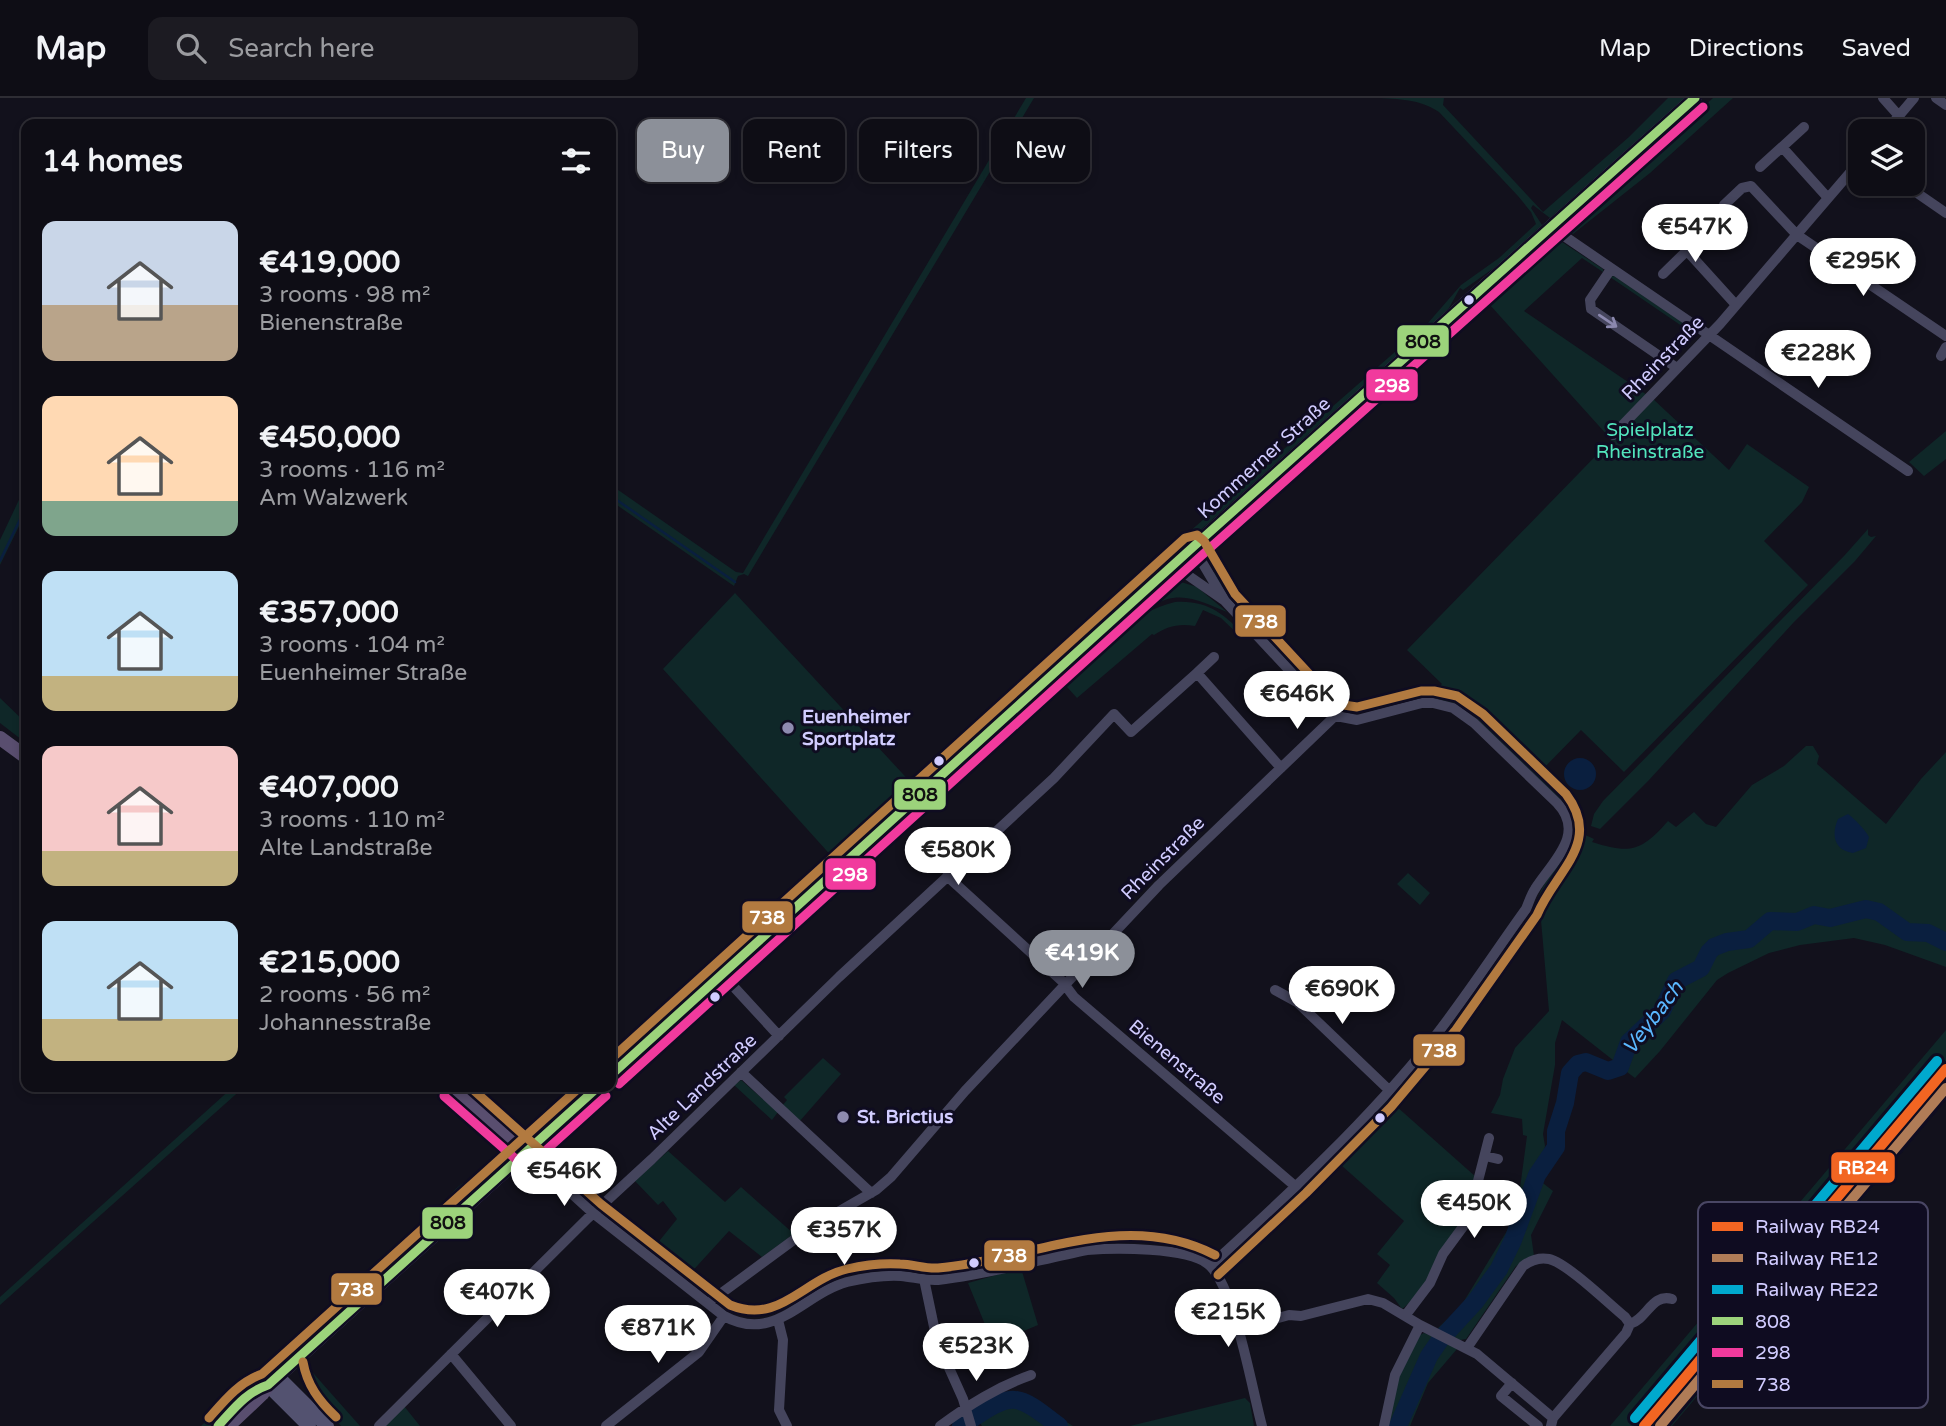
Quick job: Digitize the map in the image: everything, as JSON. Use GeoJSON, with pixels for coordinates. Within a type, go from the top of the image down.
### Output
{"type":"FeatureCollection","features":[{"type":"Feature","properties":{"kind":"main road","name":"Kommerner Straße"},"geometry":{"type":"LineString","coordinates":[[616,1070],[1173,565],[1695,98]]}},
{"type":"Feature","properties":{"kind":"main road"},"geometry":{"type":"LineString","coordinates":[[0,738],[21,753]]}},
{"type":"Feature","properties":{"kind":"main road"},"geometry":{"type":"LineString","coordinates":[[458,1092],[526,1152]]}},
{"type":"Feature","properties":{"kind":"main road"},"geometry":{"type":"LineString","coordinates":[[228,1426],[290,1364],[592,1092]]}},
{"type":"Feature","properties":{"kind":"main road"},"geometry":{"type":"LineString","coordinates":[[290,1364],[296,1387],[327,1426]]}},
{"type":"Feature","properties":{"kind":"main road"},"geometry":{"type":"LineString","coordinates":[[272,1381],[312,1410]]}},
{"type":"Feature","properties":{"kind":"main road"},"geometry":{"type":"LineString","coordinates":[[218,1426],[257,1387],[272,1381]]}},
{"type":"Feature","properties":{"kind":"main road"},"geometry":{"type":"LineString","coordinates":[[272,1381],[309,1426]]}},
{"type":"Feature","properties":{"kind":"street"},"geometry":{"type":"LineString","coordinates":[[1883,98],[1899,116]]}},
{"type":"Feature","properties":{"kind":"street"},"geometry":{"type":"LineString","coordinates":[[1896,119],[1914,98]]}},
{"type":"Feature","properties":{"kind":"street"},"geometry":{"type":"LineString","coordinates":[[1936,98],[1946,105]]}},
{"type":"Feature","properties":{"kind":"street"},"geometry":{"type":"LineString","coordinates":[[1760,167],[1804,127]]}},
{"type":"Feature","properties":{"kind":"street"},"geometry":{"type":"LineString","coordinates":[[1782,147],[1828,198]]}},
{"type":"Feature","properties":{"kind":"street","name":"Rheinstraße"},"geometry":{"type":"LineString","coordinates":[[1613,435],[1710,335],[1848,175]]}},
{"type":"Feature","properties":{"kind":"street"},"geometry":{"type":"LineString","coordinates":[[1724,205],[1742,188],[1751,186],[1797,235],[1946,336]]}},
{"type":"Feature","properties":{"kind":"street"},"geometry":{"type":"LineString","coordinates":[[1921,196],[1946,213]]}},
{"type":"Feature","properties":{"kind":"street"},"geometry":{"type":"LineString","coordinates":[[1551,227],[1908,471]]}},
{"type":"Feature","properties":{"kind":"street"},"geometry":{"type":"LineString","coordinates":[[1663,274],[1706,232]]}},
{"type":"Feature","properties":{"kind":"street"},"geometry":{"type":"LineString","coordinates":[[1687,251],[1736,305]]}},
{"type":"Feature","properties":{"kind":"street"},"geometry":{"type":"LineString","coordinates":[[1611,269],[1590,300],[1591,309],[1677,368]]}},
{"type":"Feature","properties":{"kind":"street"},"geometry":{"type":"LineString","coordinates":[[1193,547],[1225,601],[1327,712],[1334,717],[1357,720],[1422,703],[1453,708],[1474,723],[1557,803],[1566,815],[1570,827],[1567,841],[1533,891],[1526,909],[1438,1032],[1389,1090],[1295,1186],[1210,1266]]}},
{"type":"Feature","properties":{"kind":"street"},"geometry":{"type":"LineString","coordinates":[[1173,565],[1225,601]]}},
{"type":"Feature","properties":{"kind":"street"},"geometry":{"type":"LineString","coordinates":[[1214,657],[1197,673],[1281,768]]}},
{"type":"Feature","properties":{"kind":"street","name":"Alte Landstraße"},"geometry":{"type":"LineString","coordinates":[[379,1426],[593,1213],[839,977],[1054,778],[1114,714],[1131,732],[1197,673]]}},
{"type":"Feature","properties":{"kind":"street","name":"Rheinstraße"},"geometry":{"type":"LineString","coordinates":[[708,1303],[810,1228],[871,1193],[899,1170],[965,1091],[1184,859],[1334,717]]}},
{"type":"Feature","properties":{"kind":"street","name":"Bienenstraße"},"geometry":{"type":"LineString","coordinates":[[947,876],[1065,985],[1074,997],[1295,1186]]}},
{"type":"Feature","properties":{"kind":"street","name":"Alte Landstraße"},"geometry":{"type":"LineString","coordinates":[[722,974],[779,1036]]}},
{"type":"Feature","properties":{"kind":"street"},"geometry":{"type":"LineString","coordinates":[[1275,990],[1297,1003],[1389,1090]]}},
{"type":"Feature","properties":{"kind":"street"},"geometry":{"type":"LineString","coordinates":[[741,1072],[871,1193]]}},
{"type":"Feature","properties":{"kind":"street"},"geometry":{"type":"LineString","coordinates":[[1405,1316],[1430,1283],[1443,1254],[1468,1220],[1489,1138]]}},
{"type":"Feature","properties":{"kind":"street"},"geometry":{"type":"LineString","coordinates":[[526,1152],[593,1213],[724,1316],[738,1322],[757,1324],[778,1320],[830,1289],[849,1282],[886,1276],[924,1279],[962,1276],[1087,1250],[1108,1249],[1169,1252],[1202,1261],[1210,1266],[1224,1290],[1238,1329],[1262,1426]]}},
{"type":"Feature","properties":{"kind":"street"},"geometry":{"type":"LineString","coordinates":[[1485,1156],[1498,1159]]}},
{"type":"Feature","properties":{"kind":"street"},"geometry":{"type":"LineString","coordinates":[[1467,1348],[1519,1270],[1538,1259],[1550,1259],[1560,1264],[1630,1324]]}},
{"type":"Feature","properties":{"kind":"street"},"geometry":{"type":"LineString","coordinates":[[924,1279],[937,1340],[971,1426]]}},
{"type":"Feature","properties":{"kind":"street"},"geometry":{"type":"LineString","coordinates":[[1238,1329],[1289,1315],[1301,1316],[1368,1299],[1383,1303],[1467,1348],[1512,1383],[1552,1422],[1626,1333],[1630,1324],[1641,1319],[1659,1299],[1672,1299]]}},
{"type":"Feature","properties":{"kind":"street"},"geometry":{"type":"LineString","coordinates":[[606,1426],[699,1352],[724,1316]]}},
{"type":"Feature","properties":{"kind":"street"},"geometry":{"type":"LineString","coordinates":[[778,1320],[783,1340],[779,1410],[787,1426]]}},
{"type":"Feature","properties":{"kind":"street"},"geometry":{"type":"LineString","coordinates":[[1384,1426],[1395,1375],[1420,1325]]}},
{"type":"Feature","properties":{"kind":"street"},"geometry":{"type":"LineString","coordinates":[[451,1354],[510,1426]]}},
{"type":"Feature","properties":{"kind":"street"},"geometry":{"type":"LineString","coordinates":[[940,1426],[1002,1386],[1031,1375]]}},
{"type":"Feature","properties":{"kind":"street"},"geometry":{"type":"LineString","coordinates":[[1512,1383],[1501,1396],[1538,1426]]}},
{"type":"Feature","properties":{"kind":"green space"},"geometry":{"type":"Polygon","coordinates":[[[1026,98],[1034,98],[1021,119],[1013,119],[1026,98]]]}},
{"type":"Feature","properties":{"kind":"green space"},"geometry":{"type":"Polygon","coordinates":[[[1376,98],[1444,98],[1443,105],[1543,212],[1629,137],[1668,98],[1685,98],[1550,218],[1533,205],[1531,208],[1542,225],[1501,263],[1463,290],[1460,288],[1449,308],[1400,356],[1186,543],[956,757],[953,755],[927,779],[925,777],[1037,676],[1188,533],[1428,323],[1461,285],[1499,258],[1536,224],[1531,212],[1518,196],[1439,112],[1417,102],[1376,98]]]}},
{"type":"Feature","properties":{"kind":"green space"},"geometry":{"type":"Polygon","coordinates":[[[1713,98],[1733,98],[1650,173],[1573,234],[1569,231],[1612,191],[1649,164],[1667,140],[1713,98]]]}},
{"type":"Feature","properties":{"kind":"green space"},"geometry":{"type":"Polygon","coordinates":[[[991,157],[991,170],[748,576],[738,576],[734,586],[616,504],[616,488],[736,572],[743,573],[991,157]]]}},
{"type":"Feature","properties":{"kind":"green space"},"geometry":{"type":"Polygon","coordinates":[[[1559,240],[1603,269],[1603,272],[1582,258],[1524,311],[1647,395],[1608,436],[1490,305],[1216,552],[1215,563],[1221,573],[1334,710],[1249,620],[1213,574],[1215,572],[1210,561],[1211,551],[1414,366],[1559,240]]]}},
{"type":"Feature","properties":{"kind":"green space"},"geometry":{"type":"Polygon","coordinates":[[[1614,276],[1695,331],[1695,335],[1610,277],[1614,276]]]}},
{"type":"Feature","properties":{"kind":"green space","name":"Spielplatz Rheinstraße"},"geometry":{"type":"Polygon","coordinates":[[[1652,398],[1729,470],[1747,444],[1809,487],[1802,502],[1764,541],[1808,585],[1624,772],[1581,730],[1537,775],[1583,821],[1578,820],[1567,806],[1471,713],[1455,703],[1429,697],[1442,684],[1407,650],[1652,398]]]}},
{"type":"Feature","properties":{"kind":"green space"},"geometry":{"type":"Polygon","coordinates":[[[1946,431],[1946,459],[1924,476],[1909,462],[1946,431]]]}},
{"type":"Feature","properties":{"kind":"green space"},"geometry":{"type":"Polygon","coordinates":[[[21,496],[21,522],[0,565],[0,540],[21,496]]]}},
{"type":"Feature","properties":{"kind":"green space"},"geometry":{"type":"Polygon","coordinates":[[[1868,529],[1868,535],[1876,536],[1855,561],[1794,622],[1649,780],[1600,829],[1591,826],[1594,814],[1603,801],[1868,529]]]}},
{"type":"Feature","properties":{"kind":"green space"},"geometry":{"type":"Polygon","coordinates":[[[1181,582],[1197,587],[1227,612],[1180,597],[1147,607],[1174,583],[1181,582]]]}},
{"type":"Feature","properties":{"kind":"green space","name":"Euenheimer Sportplatz"},"geometry":{"type":"Polygon","coordinates":[[[735,593],[915,787],[896,801],[865,834],[835,860],[663,669],[735,593]]]}},
{"type":"Feature","properties":{"kind":"green space"},"geometry":{"type":"Polygon","coordinates":[[[1175,602],[1197,603],[1215,610],[1246,637],[1243,639],[1221,618],[1203,610],[1195,626],[1173,626],[1152,634],[1077,698],[1067,687],[1067,679],[1116,633],[1144,614],[1175,602]]]}},
{"type":"Feature","properties":{"kind":"green space"},"geometry":{"type":"Polygon","coordinates":[[[0,698],[21,718],[21,739],[0,723],[0,698]]]}},
{"type":"Feature","properties":{"kind":"green space"},"geometry":{"type":"Polygon","coordinates":[[[1806,746],[1813,746],[1819,756],[1817,764],[1886,824],[1946,752],[1946,938],[1930,931],[1910,930],[1879,910],[1867,906],[1833,915],[1816,913],[1792,919],[1768,918],[1744,935],[1711,944],[1704,954],[1702,964],[1671,981],[1655,1014],[1627,1039],[1622,1047],[1621,1062],[1618,1064],[1562,1020],[1555,1043],[1555,1065],[1543,1134],[1544,1155],[1535,1167],[1534,1176],[1553,1191],[1531,1235],[1534,1256],[1516,1266],[1466,1339],[1460,1340],[1438,1328],[1461,1306],[1510,1226],[1518,1203],[1527,1136],[1523,1135],[1522,1119],[1491,1113],[1500,1095],[1515,1048],[1549,1011],[1540,909],[1536,905],[1549,877],[1581,833],[1594,839],[1592,842],[1626,849],[1634,848],[1650,839],[1668,821],[1676,827],[1694,812],[1706,824],[1716,827],[1752,785],[1784,766],[1806,746]]]}},
{"type":"Feature","properties":{"kind":"green space"},"geometry":{"type":"Polygon","coordinates":[[[1408,873],[1430,893],[1420,905],[1397,884],[1408,873]]]}},
{"type":"Feature","properties":{"kind":"green space"},"geometry":{"type":"Polygon","coordinates":[[[790,901],[618,1061],[616,1058],[790,901]]]}},
{"type":"Feature","properties":{"kind":"green space"},"geometry":{"type":"Polygon","coordinates":[[[1861,913],[1882,917],[1904,935],[1933,939],[1946,945],[1946,967],[1885,945],[1854,938],[1800,945],[1769,953],[1717,980],[1635,1078],[1623,1069],[1634,1043],[1654,1027],[1667,1011],[1676,986],[1687,977],[1704,971],[1711,956],[1721,948],[1751,942],[1776,924],[1809,925],[1814,919],[1834,920],[1861,913]]]}},
{"type":"Feature","properties":{"kind":"green space"},"geometry":{"type":"Polygon","coordinates":[[[1946,1030],[1946,1063],[1828,1202],[1800,1202],[1946,1030]]]}},
{"type":"Feature","properties":{"kind":"green space"},"geometry":{"type":"Polygon","coordinates":[[[823,1058],[841,1074],[799,1122],[782,1106],[787,1100],[784,1097],[823,1058]]]}},
{"type":"Feature","properties":{"kind":"green space"},"geometry":{"type":"Polygon","coordinates":[[[741,1080],[778,1112],[772,1120],[734,1085],[741,1080]]]}},
{"type":"Feature","properties":{"kind":"green space"},"geometry":{"type":"Polygon","coordinates":[[[1946,1086],[1946,1100],[1860,1202],[1848,1202],[1946,1086]]]}},
{"type":"Feature","properties":{"kind":"green space"},"geometry":{"type":"Polygon","coordinates":[[[227,1092],[238,1092],[0,1305],[0,1297],[227,1092]]]}},
{"type":"Feature","properties":{"kind":"green space"},"geometry":{"type":"Polygon","coordinates":[[[1387,1098],[1476,1177],[1468,1209],[1457,1231],[1428,1278],[1402,1309],[1377,1283],[1390,1265],[1377,1254],[1404,1221],[1332,1157],[1387,1098]]]}},
{"type":"Feature","properties":{"kind":"green space"},"geometry":{"type":"Polygon","coordinates":[[[668,1151],[725,1202],[741,1187],[794,1234],[762,1257],[729,1231],[687,1277],[652,1250],[677,1219],[663,1201],[658,1205],[635,1181],[668,1151]]]}},
{"type":"Feature","properties":{"kind":"green space"},"geometry":{"type":"Polygon","coordinates":[[[463,1183],[465,1186],[454,1196],[434,1226],[349,1303],[261,1376],[221,1413],[212,1426],[201,1426],[419,1234],[463,1183]]]}},
{"type":"Feature","properties":{"kind":"green space"},"geometry":{"type":"Polygon","coordinates":[[[1021,1268],[1038,1325],[993,1344],[968,1283],[1021,1268]]]}},
{"type":"Feature","properties":{"kind":"green space"},"geometry":{"type":"Polygon","coordinates":[[[1698,1322],[1698,1355],[1638,1426],[1610,1426],[1698,1322]]]}},
{"type":"Feature","properties":{"kind":"green space"},"geometry":{"type":"Polygon","coordinates":[[[1424,1333],[1438,1338],[1422,1363],[1396,1426],[1388,1426],[1397,1379],[1420,1335],[1424,1333]]]}},
{"type":"Feature","properties":{"kind":"green space"},"geometry":{"type":"Polygon","coordinates":[[[1443,1341],[1457,1349],[1428,1383],[1410,1426],[1399,1426],[1426,1368],[1443,1341]]]}},
{"type":"Feature","properties":{"kind":"green space"},"geometry":{"type":"Polygon","coordinates":[[[306,1365],[360,1426],[341,1426],[307,1388],[302,1378],[306,1365]]]}},
{"type":"Feature","properties":{"kind":"green space"},"geometry":{"type":"Polygon","coordinates":[[[1698,1379],[1698,1395],[1672,1426],[1658,1426],[1698,1379]]]}},
{"type":"Feature","properties":{"kind":"green space"},"geometry":{"type":"Polygon","coordinates":[[[1016,1393],[1073,1426],[976,1424],[971,1412],[1004,1395],[1016,1393]]]}},
{"type":"Feature","properties":{"kind":"green space"},"geometry":{"type":"Polygon","coordinates":[[[1245,1398],[1250,1403],[1254,1426],[1130,1426],[1245,1398]]]}},
{"type":"Feature","properties":{"kind":"green space"},"geometry":{"type":"Polygon","coordinates":[[[404,1406],[420,1426],[383,1426],[404,1406]]]}},
{"type":"Feature","properties":{"kind":"water"},"geometry":{"type":"Polygon","coordinates":[[[1580,758],[1591,763],[1596,774],[1591,785],[1580,790],[1569,785],[1564,774],[1569,763],[1580,758]]]}},
{"type":"Feature","properties":{"kind":"water"},"geometry":{"type":"Polygon","coordinates":[[[1848,814],[1869,837],[1866,848],[1853,853],[1842,849],[1835,836],[1838,819],[1848,814]]]}},
{"type":"Feature","properties":{"kind":"waterway"},"geometry":{"type":"LineString","coordinates":[[616,499],[735,582]]}},
{"type":"Feature","properties":{"kind":"waterway"},"geometry":{"type":"LineString","coordinates":[[0,561],[21,517]]}},
{"type":"Feature","properties":{"kind":"waterway","name":"Veybach"},"geometry":{"type":"LineString","coordinates":[[1398,1426],[1429,1356],[1499,1269],[1513,1240],[1537,1175],[1556,1147],[1556,1131],[1565,1103],[1570,1073],[1578,1064],[1586,1062],[1608,1071],[1620,1067],[1629,1042],[1662,1011],[1676,981],[1701,968],[1714,947],[1749,939],[1770,921],[1797,922],[1814,915],[1830,918],[1866,909],[1879,912],[1907,932],[1928,933],[1946,942]]}},
{"type":"Feature","properties":{"kind":"waterway","name":"Veybach"},"geometry":{"type":"LineString","coordinates":[[961,1426],[995,1405],[1009,1400],[1027,1404],[1059,1426]]}},
{"type":"Feature","properties":{"kind":"rail line","name":"RE22"},"geometry":{"type":"LineString","coordinates":[[1818,1202],[1937,1061]]}},
{"type":"Feature","properties":{"kind":"rail line","name":"RB24"},"geometry":{"type":"LineString","coordinates":[[1833,1202],[1946,1069]]}},
{"type":"Feature","properties":{"kind":"rail line","name":"RE12"},"geometry":{"type":"LineString","coordinates":[[1850,1202],[1946,1088]]}},
{"type":"Feature","properties":{"kind":"rail line","name":"RE22"},"geometry":{"type":"LineString","coordinates":[[1635,1418],[1698,1344]]}},
{"type":"Feature","properties":{"kind":"rail line","name":"RB24"},"geometry":{"type":"LineString","coordinates":[[1644,1426],[1698,1362]]}},
{"type":"Feature","properties":{"kind":"rail line","name":"RE12"},"geometry":{"type":"LineString","coordinates":[[1660,1426],[1698,1381]]}},
{"type":"Feature","properties":{"kind":"transit line","name":"808"},"geometry":{"type":"LineString","coordinates":[[616,1070],[1193,547],[1695,98]]}},
{"type":"Feature","properties":{"kind":"transit line","name":"298"},"geometry":{"type":"LineString","coordinates":[[619,1084],[1201,556],[1703,107]]}},
{"type":"Feature","properties":{"kind":"transit line","name":"738"},"geometry":{"type":"LineString","coordinates":[[616,1054],[1185,538],[1197,535],[1204,541],[1235,594],[1337,704],[1357,707],[1421,691],[1457,696],[1483,714],[1566,794],[1576,811],[1580,827],[1572,856],[1537,915],[1455,1031],[1391,1107],[1306,1193],[1218,1275]]}},
{"type":"Feature","properties":{"kind":"transit line","name":"738"},"geometry":{"type":"LineString","coordinates":[[476,1092],[601,1204],[730,1305],[748,1310],[777,1305],[817,1282],[847,1269],[894,1264],[938,1268],[1111,1236],[1146,1236],[1180,1242],[1215,1255]]}},
{"type":"Feature","properties":{"kind":"transit line","name":"738"},"geometry":{"type":"LineString","coordinates":[[209,1418],[232,1393],[262,1374],[574,1092]]}},
{"type":"Feature","properties":{"kind":"transit line","name":"808"},"geometry":{"type":"LineString","coordinates":[[218,1426],[240,1402],[268,1385],[592,1092]]}},
{"type":"Feature","properties":{"kind":"transit line","name":"298"},"geometry":{"type":"LineString","coordinates":[[444,1096],[518,1161]]}},
{"type":"Feature","properties":{"kind":"transit line","name":"298"},"geometry":{"type":"LineString","coordinates":[[534,1161],[606,1096]]}},
{"type":"Feature","properties":{"kind":"transit line","name":"738"},"geometry":{"type":"LineString","coordinates":[[303,1362],[307,1378],[315,1392],[336,1417]]}},
{"type":"Feature","properties":{"kind":"place","name":"Euenheimer Sportplatz"},"geometry":{"type":"Point","coordinates":[788,728]}},
{"type":"Feature","properties":{"kind":"place","name":"St. Brictius"},"geometry":{"type":"Point","coordinates":[843,1117]}}]}
